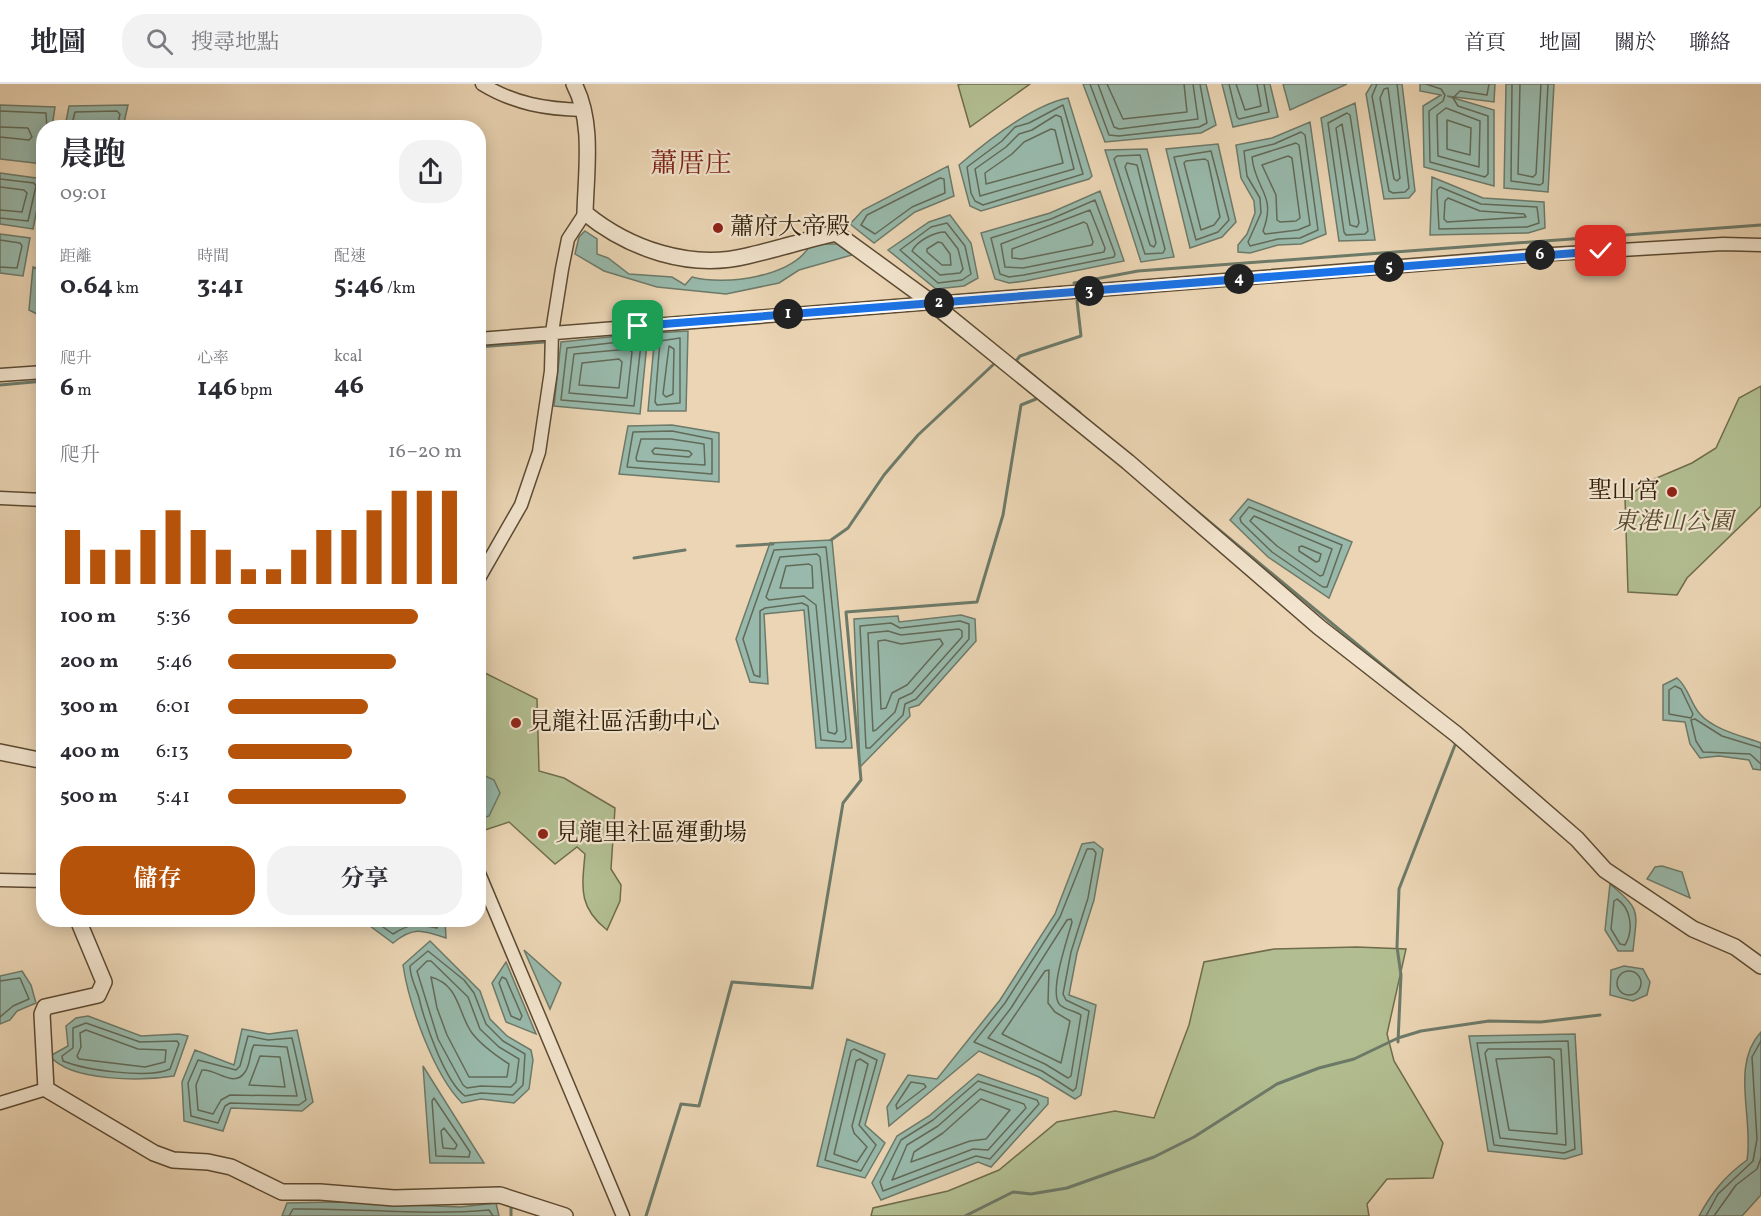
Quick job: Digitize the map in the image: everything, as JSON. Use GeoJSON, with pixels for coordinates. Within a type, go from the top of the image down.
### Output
{"type":"FeatureCollection","features":[{"type":"Feature","properties":{"kind":"street"},"geometry":{"type":"LineString","coordinates":[[482,84],[522,104],[548,110],[583,110]]}},
{"type":"Feature","properties":{"kind":"street"},"geometry":{"type":"LineString","coordinates":[[486,566],[520,505],[540,452],[551,371],[552,333],[568,240],[585,213],[586,125],[584,103],[574,84]]}},
{"type":"Feature","properties":{"kind":"street"},"geometry":{"type":"LineString","coordinates":[[585,213],[604,228],[637,245],[668,256],[703,259],[746,257],[836,233],[932,303],[1128,462],[1319,627],[1456,734],[1577,839],[1605,870],[1693,929],[1735,947],[1761,966]]}},
{"type":"Feature","properties":{"kind":"street"},"geometry":{"type":"LineString","coordinates":[[486,338],[1553,254],[1723,244],[1761,245]]}},
{"type":"Feature","properties":{"kind":"street"},"geometry":{"type":"LineString","coordinates":[[0,375],[36,373]]}},
{"type":"Feature","properties":{"kind":"street"},"geometry":{"type":"LineString","coordinates":[[0,498],[36,500]]}},
{"type":"Feature","properties":{"kind":"street"},"geometry":{"type":"LineString","coordinates":[[0,752],[36,758]]}},
{"type":"Feature","properties":{"kind":"street"},"geometry":{"type":"LineString","coordinates":[[0,880],[36,881]]}},
{"type":"Feature","properties":{"kind":"street"},"geometry":{"type":"LineString","coordinates":[[486,890],[623,1216]]}},
{"type":"Feature","properties":{"kind":"street"},"geometry":{"type":"LineString","coordinates":[[46,1089],[42,1014],[45,1006],[98,995],[104,982],[81,927]]}},
{"type":"Feature","properties":{"kind":"street"},"geometry":{"type":"LineString","coordinates":[[0,1103],[46,1089],[154,1154],[173,1160],[208,1162],[231,1167],[282,1192],[320,1192],[394,1198],[500,1195],[566,1216]]}},
{"type":"Feature","properties":{"kind":"green space"},"geometry":{"type":"Polygon","coordinates":[[[1030,84],[970,127],[958,85],[1030,84]]]}},
{"type":"Feature","properties":{"kind":"green space","name":"東港山公園"},"geometry":{"type":"Polygon","coordinates":[[[1761,386],[1761,506],[1687,578],[1677,595],[1628,592],[1625,498],[1652,480],[1692,463],[1716,448],[1739,398],[1761,386]]]}},
{"type":"Feature","properties":{"kind":"green space"},"geometry":{"type":"Polygon","coordinates":[[[486,674],[537,699],[539,771],[564,778],[615,808],[611,869],[621,885],[620,901],[607,930],[591,913],[584,896],[585,854],[577,847],[555,864],[509,822],[486,830],[486,674]]]}},
{"type":"Feature","properties":{"kind":"green space"},"geometry":{"type":"Polygon","coordinates":[[[1357,947],[1406,949],[1387,1034],[1394,1061],[1443,1143],[1433,1178],[1387,1179],[1367,1204],[1369,1216],[871,1216],[873,1208],[948,1191],[999,1170],[1057,1122],[1115,1111],[1154,1118],[1189,1025],[1204,962],[1274,949],[1357,947]]]}},
{"type":"Feature","properties":{"kind":"water"},"geometry":{"type":"Polygon","coordinates":[[[1083,84],[1206,84],[1216,125],[1201,133],[1105,142],[1083,84]]]}},
{"type":"Feature","properties":{"kind":"water"},"geometry":{"type":"Polygon","coordinates":[[[1222,84],[1270,84],[1278,117],[1233,127],[1222,84]]]}},
{"type":"Feature","properties":{"kind":"water"},"geometry":{"type":"Polygon","coordinates":[[[1283,84],[1347,84],[1290,110],[1283,84]]]}},
{"type":"Feature","properties":{"kind":"water"},"geometry":{"type":"Polygon","coordinates":[[[1372,84],[1402,84],[1415,191],[1409,198],[1384,199],[1366,94],[1372,84]]]}},
{"type":"Feature","properties":{"kind":"water"},"geometry":{"type":"Polygon","coordinates":[[[1420,84],[1495,84],[1494,102],[1447,96],[1494,110],[1494,186],[1424,167],[1423,106],[1441,95],[1420,91],[1420,84]]]}},
{"type":"Feature","properties":{"kind":"water"},"geometry":{"type":"Polygon","coordinates":[[[1506,84],[1554,84],[1548,192],[1504,188],[1506,84]]]}},
{"type":"Feature","properties":{"kind":"water"},"geometry":{"type":"Polygon","coordinates":[[[1068,98],[1092,176],[1089,179],[981,211],[970,206],[959,165],[996,135],[1025,116],[1068,98]]]}},
{"type":"Feature","properties":{"kind":"water"},"geometry":{"type":"Polygon","coordinates":[[[1355,103],[1375,240],[1339,241],[1321,118],[1355,103]]]}},
{"type":"Feature","properties":{"kind":"water"},"geometry":{"type":"Polygon","coordinates":[[[0,105],[55,107],[53,120],[36,120],[36,163],[0,159],[0,105]]]}},
{"type":"Feature","properties":{"kind":"water"},"geometry":{"type":"Polygon","coordinates":[[[128,105],[125,120],[66,120],[69,106],[128,105]]]}},
{"type":"Feature","properties":{"kind":"water"},"geometry":{"type":"Polygon","coordinates":[[[1310,122],[1326,234],[1301,244],[1278,245],[1250,253],[1238,252],[1238,245],[1247,234],[1255,213],[1254,201],[1241,178],[1236,145],[1272,138],[1310,122]]]}},
{"type":"Feature","properties":{"kind":"water"},"geometry":{"type":"Polygon","coordinates":[[[1218,144],[1236,222],[1222,237],[1190,248],[1166,149],[1218,144]]]}},
{"type":"Feature","properties":{"kind":"water"},"geometry":{"type":"Polygon","coordinates":[[[1147,149],[1174,257],[1141,262],[1105,150],[1147,149]]]}},
{"type":"Feature","properties":{"kind":"water"},"geometry":{"type":"Polygon","coordinates":[[[948,166],[954,196],[915,212],[874,243],[850,224],[863,210],[948,166]]]}},
{"type":"Feature","properties":{"kind":"water"},"geometry":{"type":"Polygon","coordinates":[[[0,173],[36,178],[36,214],[33,229],[0,224],[0,173]]]}},
{"type":"Feature","properties":{"kind":"water"},"geometry":{"type":"Polygon","coordinates":[[[1432,177],[1483,198],[1544,202],[1545,228],[1528,233],[1430,235],[1432,177]]]}},
{"type":"Feature","properties":{"kind":"water"},"geometry":{"type":"Polygon","coordinates":[[[1100,191],[1124,261],[1025,281],[1009,283],[995,279],[981,233],[1050,213],[1100,191]]]}},
{"type":"Feature","properties":{"kind":"water"},"geometry":{"type":"Polygon","coordinates":[[[950,215],[971,243],[978,278],[964,286],[936,289],[888,250],[929,222],[950,215]]]}},
{"type":"Feature","properties":{"kind":"water"},"geometry":{"type":"Polygon","coordinates":[[[585,231],[597,239],[597,254],[608,258],[629,274],[672,277],[685,285],[692,277],[706,280],[740,279],[774,271],[790,264],[811,244],[837,244],[852,255],[799,270],[779,283],[726,294],[657,287],[604,271],[575,254],[579,237],[585,231]]]}},
{"type":"Feature","properties":{"kind":"water"},"geometry":{"type":"Polygon","coordinates":[[[0,234],[30,238],[23,276],[0,273],[0,234]]]}},
{"type":"Feature","properties":{"kind":"water"},"geometry":{"type":"Polygon","coordinates":[[[33,267],[36,268],[36,314],[29,310],[33,267]]]}},
{"type":"Feature","properties":{"kind":"water"},"geometry":{"type":"Polygon","coordinates":[[[688,331],[686,411],[648,411],[655,333],[688,331]]]}},
{"type":"Feature","properties":{"kind":"water"},"geometry":{"type":"Polygon","coordinates":[[[648,333],[640,414],[554,406],[561,342],[648,333]]]}},
{"type":"Feature","properties":{"kind":"water"},"geometry":{"type":"Polygon","coordinates":[[[672,425],[719,433],[719,482],[619,474],[628,426],[672,425]]]}},
{"type":"Feature","properties":{"kind":"water"},"geometry":{"type":"Polygon","coordinates":[[[1248,499],[1352,542],[1329,598],[1268,557],[1230,520],[1248,499]]]}},
{"type":"Feature","properties":{"kind":"water"},"geometry":{"type":"Polygon","coordinates":[[[832,540],[852,748],[816,748],[804,610],[764,614],[768,684],[750,682],[736,639],[770,543],[832,540]]]}},
{"type":"Feature","properties":{"kind":"water"},"geometry":{"type":"Polygon","coordinates":[[[961,615],[975,619],[976,641],[919,705],[909,708],[910,716],[860,767],[854,619],[898,616],[899,622],[961,615]]]}},
{"type":"Feature","properties":{"kind":"water"},"geometry":{"type":"Polygon","coordinates":[[[1677,678],[1706,720],[1729,732],[1761,743],[1761,770],[1753,769],[1749,760],[1719,756],[1700,758],[1690,744],[1685,722],[1663,720],[1663,685],[1677,678]]]}},
{"type":"Feature","properties":{"kind":"water"},"geometry":{"type":"Polygon","coordinates":[[[486,776],[494,780],[500,793],[489,816],[486,817],[486,776]]]}},
{"type":"Feature","properties":{"kind":"water"},"geometry":{"type":"Polygon","coordinates":[[[1094,842],[1103,849],[1094,900],[1077,953],[1069,995],[1096,1005],[1081,1095],[1075,1099],[1039,1077],[979,1051],[889,1126],[887,1107],[908,1075],[937,1079],[1000,1000],[1055,914],[1082,844],[1094,842]]]}},
{"type":"Feature","properties":{"kind":"water"},"geometry":{"type":"Polygon","coordinates":[[[1662,866],[1682,872],[1690,898],[1647,879],[1655,867],[1662,866]]]}},
{"type":"Feature","properties":{"kind":"water"},"geometry":{"type":"Polygon","coordinates":[[[1610,884],[1628,900],[1635,912],[1633,951],[1618,951],[1605,930],[1610,884]]]}},
{"type":"Feature","properties":{"kind":"water"},"geometry":{"type":"Polygon","coordinates":[[[371,927],[445,927],[446,938],[418,931],[406,934],[393,943],[371,927]]]}},
{"type":"Feature","properties":{"kind":"water"},"geometry":{"type":"Polygon","coordinates":[[[430,941],[480,991],[490,1019],[507,1036],[531,1050],[533,1060],[529,1089],[514,1103],[481,1099],[462,1103],[452,1091],[433,1058],[417,1019],[403,965],[430,941]]]}},
{"type":"Feature","properties":{"kind":"water"},"geometry":{"type":"Polygon","coordinates":[[[524,950],[561,983],[550,1009],[524,950]]]}},
{"type":"Feature","properties":{"kind":"water"},"geometry":{"type":"Polygon","coordinates":[[[506,962],[536,1034],[506,1022],[492,983],[506,962]]]}},
{"type":"Feature","properties":{"kind":"water"},"geometry":{"type":"Polygon","coordinates":[[[1624,966],[1643,969],[1650,982],[1647,995],[1633,1001],[1610,995],[1611,970],[1624,966]]]}},
{"type":"Feature","properties":{"kind":"water"},"geometry":{"type":"Polygon","coordinates":[[[22,971],[31,985],[36,1003],[17,1011],[10,1020],[0,1024],[0,976],[22,971]]]}},
{"type":"Feature","properties":{"kind":"water"},"geometry":{"type":"Polygon","coordinates":[[[88,1016],[141,1036],[179,1034],[188,1036],[174,1076],[144,1079],[108,1078],[74,1071],[60,1065],[50,1056],[68,1046],[66,1026],[76,1018],[88,1016]]]}},
{"type":"Feature","properties":{"kind":"water"},"geometry":{"type":"Polygon","coordinates":[[[242,1029],[269,1034],[297,1030],[313,1102],[302,1111],[231,1108],[223,1131],[184,1121],[182,1082],[195,1050],[234,1065],[242,1029]]]}},
{"type":"Feature","properties":{"kind":"water"},"geometry":{"type":"Polygon","coordinates":[[[1761,1032],[1761,1195],[1742,1216],[1699,1216],[1720,1185],[1747,1160],[1745,1076],[1752,1045],[1761,1032]]]}},
{"type":"Feature","properties":{"kind":"water"},"geometry":{"type":"Polygon","coordinates":[[[1575,1034],[1582,1154],[1565,1159],[1488,1151],[1469,1036],[1575,1034]]]}},
{"type":"Feature","properties":{"kind":"water"},"geometry":{"type":"Polygon","coordinates":[[[847,1039],[885,1054],[865,1125],[885,1143],[865,1178],[817,1166],[847,1039]]]}},
{"type":"Feature","properties":{"kind":"water"},"geometry":{"type":"Polygon","coordinates":[[[423,1066],[484,1163],[430,1163],[423,1066]]]}},
{"type":"Feature","properties":{"kind":"water"},"geometry":{"type":"Polygon","coordinates":[[[978,1074],[1048,1098],[1048,1104],[991,1167],[978,1162],[881,1200],[872,1183],[897,1136],[929,1116],[978,1074]]]}},
{"type":"Feature","properties":{"kind":"water"},"geometry":{"type":"Polygon","coordinates":[[[336,1202],[460,1207],[496,1203],[499,1216],[282,1216],[287,1203],[336,1202]]]}},
{"type":"Feature","properties":{"kind":"waterway"},"geometry":{"type":"LineString","coordinates":[[1074,283],[1138,271],[1761,225]]}},
{"type":"Feature","properties":{"kind":"waterway"},"geometry":{"type":"LineString","coordinates":[[1053,392],[1016,361],[1020,356],[1081,336],[1077,301]]}},
{"type":"Feature","properties":{"kind":"waterway"},"geometry":{"type":"LineString","coordinates":[[930,311],[961,336]]}},
{"type":"Feature","properties":{"kind":"waterway"},"geometry":{"type":"LineString","coordinates":[[486,346],[544,342]]}},
{"type":"Feature","properties":{"kind":"waterway"},"geometry":{"type":"LineString","coordinates":[[831,540],[848,528],[884,475],[918,435],[995,363]]}},
{"type":"Feature","properties":{"kind":"waterway"},"geometry":{"type":"LineString","coordinates":[[0,385],[36,382]]}},
{"type":"Feature","properties":{"kind":"waterway"},"geometry":{"type":"LineString","coordinates":[[1054,392],[1080,413]]}},
{"type":"Feature","properties":{"kind":"waterway"},"geometry":{"type":"LineString","coordinates":[[646,1216],[681,1104],[699,1106],[732,982],[812,988],[843,803],[861,780],[846,612],[977,602],[1003,515],[1021,405],[1036,399]]}},
{"type":"Feature","properties":{"kind":"waterway"},"geometry":{"type":"LineString","coordinates":[[1170,489],[1417,694]]}},
{"type":"Feature","properties":{"kind":"waterway"},"geometry":{"type":"LineString","coordinates":[[737,546],[773,544]]}},
{"type":"Feature","properties":{"kind":"waterway"},"geometry":{"type":"LineString","coordinates":[[634,558],[685,550]]}},
{"type":"Feature","properties":{"kind":"waterway"},"geometry":{"type":"LineString","coordinates":[[1398,1042],[1401,975],[1397,947],[1399,889],[1455,745]]}},
{"type":"Feature","properties":{"kind":"waterway"},"geometry":{"type":"LineString","coordinates":[[965,1216],[1013,1192],[1031,1194],[1067,1188],[1154,1157],[1194,1137],[1277,1084],[1319,1068],[1354,1059],[1398,1038],[1421,1031],[1489,1021],[1541,1022],[1600,1015]]}},
{"type":"Feature","properties":{"kind":"waterway"},"geometry":{"type":"LineString","coordinates":[[511,1216],[511,1206],[513,1207]]}},
{"type":"Feature","properties":{"kind":"place","name":"蕭府大帝殿"},"geometry":{"type":"Point","coordinates":[718,228]}},
{"type":"Feature","properties":{"kind":"place","name":"聖山宮"},"geometry":{"type":"Point","coordinates":[1672,492]}},
{"type":"Feature","properties":{"kind":"place","name":"見龍社區活動中心"},"geometry":{"type":"Point","coordinates":[516,723]}},
{"type":"Feature","properties":{"kind":"place","name":"見龍里社區運動場"},"geometry":{"type":"Point","coordinates":[543,834]}},
{"type":"Feature","properties":{"kind":"district","name":"蕭厝庄"},"geometry":{"type":"Point","coordinates":[691,165]}},
{"type":"Feature","properties":{"kind":"route"},"geometry":{"type":"LineString","coordinates":[[638,326],[1601,251]]}}]}
